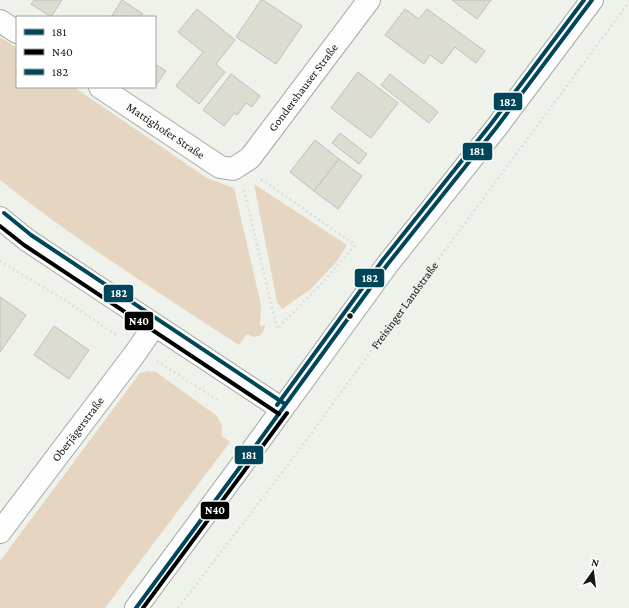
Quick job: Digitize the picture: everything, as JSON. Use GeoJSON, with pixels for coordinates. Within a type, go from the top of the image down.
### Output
{"type":"FeatureCollection","features":[{"type":"Feature","properties":{"kind":"main road","name":"Gondershauser Straße"},"geometry":{"type":"LineString","coordinates":[[232,169],[250,158],[369,0]]}},
{"type":"Feature","properties":{"kind":"main road"},"geometry":{"type":"LineString","coordinates":[[136,608],[387,265],[496,128],[592,0]]}},
{"type":"Feature","properties":{"kind":"main road"},"geometry":{"type":"LineString","coordinates":[[0,21],[16,31]]}},
{"type":"Feature","properties":{"kind":"main road","name":"Mattighofer Straße"},"geometry":{"type":"LineString","coordinates":[[101,88],[220,168],[232,169]]}},
{"type":"Feature","properties":{"kind":"main road"},"geometry":{"type":"LineString","coordinates":[[0,218],[27,240],[154,326],[282,409]]}},
{"type":"Feature","properties":{"kind":"main road","name":"Oberjägerstraße"},"geometry":{"type":"LineString","coordinates":[[0,532],[154,326]]}},
{"type":"Feature","properties":{"kind":"path","name":"Freisinger Landstraße"},"geometry":{"type":"LineString","coordinates":[[178,608],[297,453],[433,266],[629,2]]}},
{"type":"Feature","properties":{"kind":"path"},"geometry":{"type":"LineString","coordinates":[[232,169],[256,176],[355,245],[322,283],[277,329],[242,182],[232,169]]}},
{"type":"Feature","properties":{"kind":"path"},"geometry":{"type":"LineString","coordinates":[[0,261],[219,401]]}},
{"type":"Feature","properties":{"kind":"shaded area"},"geometry":{"type":"Polygon","coordinates":[[[0,37],[16,47],[16,88],[75,88],[207,178],[234,188],[261,305],[260,326],[266,325],[263,332],[259,336],[253,337],[247,334],[239,345],[88,245],[0,180],[0,37]]]}},
{"type":"Feature","properties":{"kind":"shaded area"},"geometry":{"type":"Polygon","coordinates":[[[254,184],[347,245],[337,261],[311,289],[282,309],[277,302],[254,184]]]}},
{"type":"Feature","properties":{"kind":"shaded area"},"geometry":{"type":"Polygon","coordinates":[[[148,371],[156,372],[217,416],[222,426],[222,436],[230,442],[105,608],[0,608],[0,561],[140,373],[148,371]]]}},
{"type":"Feature","properties":{"kind":"building"},"geometry":{"type":"Polygon","coordinates":[[[34,0],[62,0],[52,16],[31,4],[34,0]]]}},
{"type":"Feature","properties":{"kind":"building"},"geometry":{"type":"Polygon","coordinates":[[[122,0],[143,14],[142,16],[112,16],[122,0]]]}},
{"type":"Feature","properties":{"kind":"building"},"geometry":{"type":"Polygon","coordinates":[[[261,0],[302,26],[276,64],[236,37],[261,0]]]}},
{"type":"Feature","properties":{"kind":"building"},"geometry":{"type":"Polygon","coordinates":[[[452,0],[491,0],[477,19],[452,0]]]}},
{"type":"Feature","properties":{"kind":"building"},"geometry":{"type":"Polygon","coordinates":[[[197,9],[235,40],[216,64],[225,72],[199,104],[176,86],[203,52],[178,32],[197,9]]]}},
{"type":"Feature","properties":{"kind":"building"},"geometry":{"type":"Polygon","coordinates":[[[405,9],[419,19],[427,9],[485,51],[476,63],[455,47],[442,64],[430,55],[424,64],[385,35],[405,9]]]}},
{"type":"Feature","properties":{"kind":"building"},"geometry":{"type":"Polygon","coordinates":[[[156,65],[166,71],[156,86],[156,65]]]}},
{"type":"Feature","properties":{"kind":"building"},"geometry":{"type":"Polygon","coordinates":[[[358,72],[398,103],[371,138],[331,108],[358,72]]]}},
{"type":"Feature","properties":{"kind":"building"},"geometry":{"type":"Polygon","coordinates":[[[231,74],[260,96],[252,107],[246,103],[237,115],[234,113],[224,126],[203,110],[231,74]]]}},
{"type":"Feature","properties":{"kind":"building"},"geometry":{"type":"Polygon","coordinates":[[[390,74],[438,112],[429,123],[381,85],[390,74]]]}},
{"type":"Feature","properties":{"kind":"building"},"geometry":{"type":"Polygon","coordinates":[[[340,133],[367,154],[359,164],[332,143],[340,133]]]}},
{"type":"Feature","properties":{"kind":"building"},"geometry":{"type":"Polygon","coordinates":[[[315,140],[339,159],[314,191],[290,172],[315,140]]]}},
{"type":"Feature","properties":{"kind":"building"},"geometry":{"type":"Polygon","coordinates":[[[339,159],[362,176],[338,209],[314,191],[339,159]]]}},
{"type":"Feature","properties":{"kind":"building"},"geometry":{"type":"Polygon","coordinates":[[[0,297],[26,315],[0,352],[0,297]]]}},
{"type":"Feature","properties":{"kind":"building"},"geometry":{"type":"Polygon","coordinates":[[[54,326],[89,350],[69,379],[34,355],[54,326]]]}},
{"type":"Feature","properties":{"kind":"transit line","name":"182"},"geometry":{"type":"LineString","coordinates":[[277,405],[382,261],[491,124],[584,0]]}},
{"type":"Feature","properties":{"kind":"transit line","name":"181"},"geometry":{"type":"LineString","coordinates":[[136,608],[387,265],[496,128],[592,0]]}},
{"type":"Feature","properties":{"kind":"transit line","name":"182"},"geometry":{"type":"LineString","coordinates":[[4,213],[31,235],[285,404]]}},
{"type":"Feature","properties":{"kind":"transit line","name":"N40"},"geometry":{"type":"LineString","coordinates":[[0,226],[24,245],[279,414]]}},
{"type":"Feature","properties":{"kind":"transit line","name":"N40"},"geometry":{"type":"LineString","coordinates":[[143,608],[287,413]]}}]}
